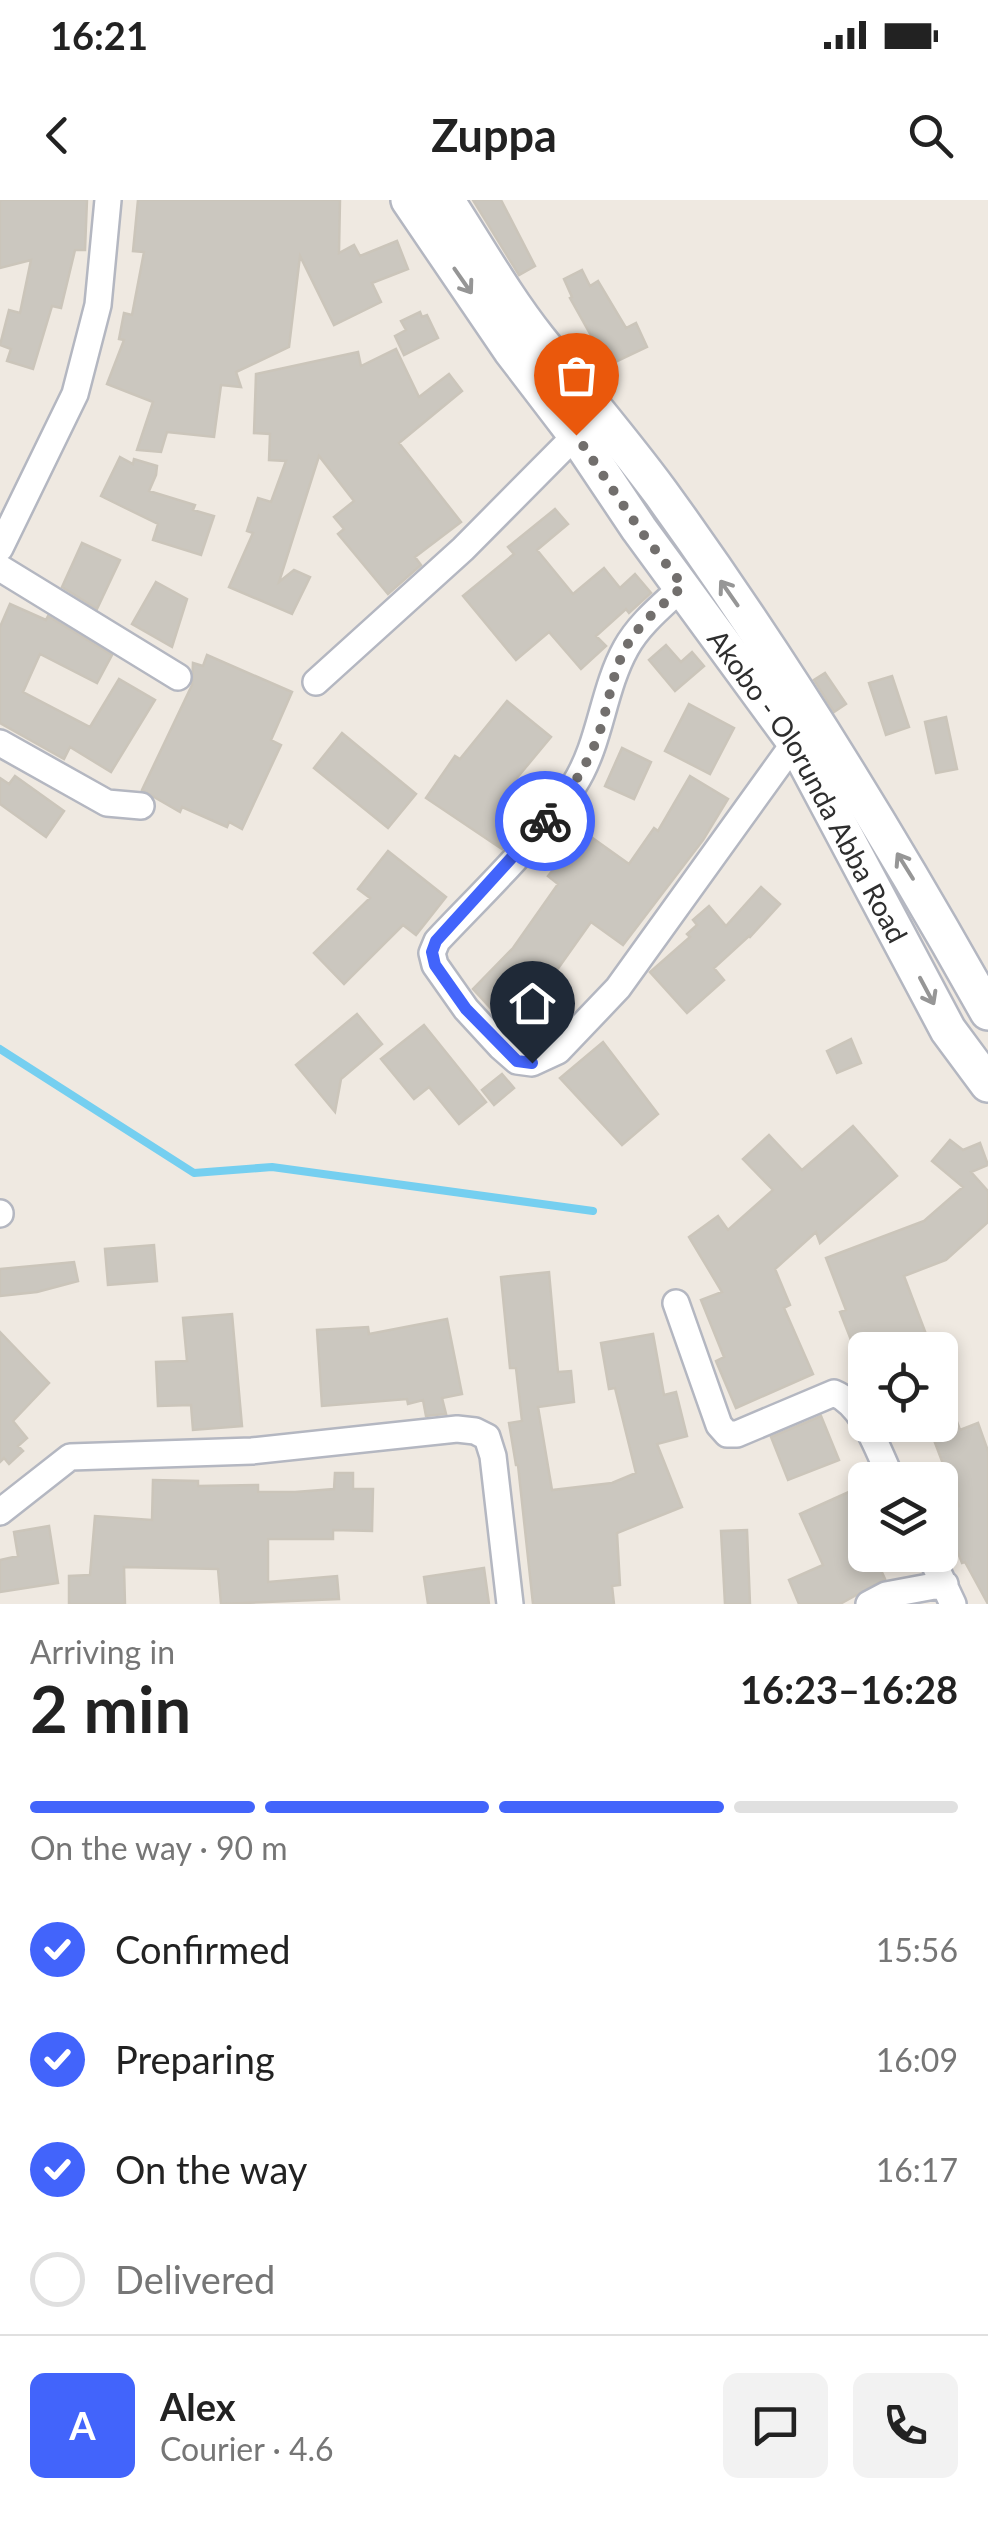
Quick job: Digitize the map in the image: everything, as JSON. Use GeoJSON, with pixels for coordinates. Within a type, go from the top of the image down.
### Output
{"type":"FeatureCollection","features":[{"type":"Feature","properties":{"kind":"main road","name":"Akobo - Olorunda Abba Road"},"geometry":{"type":"LineString","coordinates":[[409,200],[511,350],[795,742],[948,1030],[988,1084]]}},
{"type":"Feature","properties":{"kind":"main road","name":"Akobo - Olorunda Abba Road"},"geometry":{"type":"LineString","coordinates":[[446,200],[536,336],[662,495],[817,721],[844,771],[921,891],[988,1012]]}},
{"type":"Feature","properties":{"kind":"street"},"geometry":{"type":"LineString","coordinates":[[0,548],[75,394],[98,305],[108,200]]}},
{"type":"Feature","properties":{"kind":"street"},"geometry":{"type":"LineString","coordinates":[[316,682],[463,549],[576,435]]}},
{"type":"Feature","properties":{"kind":"street"},"geometry":{"type":"LineString","coordinates":[[0,568],[178,678]]}},
{"type":"Feature","properties":{"kind":"street"},"geometry":{"type":"LineString","coordinates":[[683,586],[644,622],[628,644],[596,741],[573,787],[436,941],[432,952],[435,965],[466,1009],[517,1061],[532,1063],[572,1041],[618,988],[795,742]]}},
{"type":"Feature","properties":{"kind":"street"},"geometry":{"type":"LineString","coordinates":[[0,743],[107,803],[141,806]]}},
{"type":"Feature","properties":{"kind":"street"},"geometry":{"type":"LineString","coordinates":[[676,1304],[718,1425],[728,1434],[737,1434],[834,1394],[846,1398],[860,1416],[883,1462]]}},
{"type":"Feature","properties":{"kind":"street"},"geometry":{"type":"LineString","coordinates":[[0,1512],[70,1457],[252,1452],[457,1429],[475,1431],[486,1437],[494,1456],[510,1604]]}},
{"type":"Feature","properties":{"kind":"street"},"geometry":{"type":"LineString","coordinates":[[869,1604],[886,1595],[949,1594]]}},
{"type":"Feature","properties":{"kind":"building"},"geometry":{"type":"Polygon","coordinates":[[[0,200],[87,200],[85,250],[75,250],[61,308],[52,306],[33,369],[7,361],[11,349],[0,345],[9,310],[20,313],[31,260],[0,268],[0,200]]]}},
{"type":"Feature","properties":{"kind":"building"},"geometry":{"type":"Polygon","coordinates":[[[138,200],[340,200],[339,253],[354,245],[360,256],[397,241],[408,269],[372,283],[381,302],[334,325],[300,256],[289,347],[236,372],[241,387],[221,385],[214,437],[167,432],[161,452],[137,450],[153,402],[107,384],[124,340],[119,339],[124,313],[132,315],[144,252],[133,251],[138,200]]]}},
{"type":"Feature","properties":{"kind":"building"},"geometry":{"type":"Polygon","coordinates":[[[473,200],[501,200],[535,266],[519,275],[473,200]]]}},
{"type":"Feature","properties":{"kind":"building"},"geometry":{"type":"Polygon","coordinates":[[[582,270],[590,286],[598,281],[626,328],[636,323],[647,347],[613,363],[607,351],[602,355],[570,298],[564,279],[582,270]]]}},
{"type":"Feature","properties":{"kind":"building"},"geometry":{"type":"Polygon","coordinates":[[[420,312],[422,317],[427,315],[438,338],[404,355],[395,336],[406,330],[401,321],[420,312]]]}},
{"type":"Feature","properties":{"kind":"building"},"geometry":{"type":"Polygon","coordinates":[[[396,349],[419,397],[449,374],[462,391],[399,443],[461,522],[415,557],[421,565],[388,594],[338,534],[344,529],[334,517],[354,501],[319,456],[279,582],[294,570],[310,577],[292,614],[229,587],[253,533],[247,531],[258,498],[271,502],[286,461],[269,460],[270,434],[254,433],[256,374],[358,352],[361,366],[396,349]]]}},
{"type":"Feature","properties":{"kind":"building"},"geometry":{"type":"Polygon","coordinates":[[[120,457],[133,464],[134,459],[157,466],[149,491],[195,505],[193,510],[214,516],[201,555],[153,540],[158,524],[101,496],[120,457]]]}},
{"type":"Feature","properties":{"kind":"building"},"geometry":{"type":"Polygon","coordinates":[[[555,509],[568,524],[537,550],[573,594],[604,568],[620,588],[635,574],[651,593],[596,636],[606,646],[581,669],[549,632],[516,660],[463,596],[514,554],[508,547],[555,509]]]}},
{"type":"Feature","properties":{"kind":"building"},"geometry":{"type":"Polygon","coordinates":[[[82,543],[120,560],[97,609],[62,587],[82,543]]]}},
{"type":"Feature","properties":{"kind":"building"},"geometry":{"type":"Polygon","coordinates":[[[156,582],[187,599],[172,647],[132,624],[156,582]]]}},
{"type":"Feature","properties":{"kind":"building"},"geometry":{"type":"Polygon","coordinates":[[[10,604],[46,620],[48,616],[112,655],[97,683],[40,654],[23,692],[90,727],[119,679],[155,700],[111,772],[70,747],[64,759],[0,723],[0,627],[10,604]]]}},
{"type":"Feature","properties":{"kind":"building"},"geometry":{"type":"Polygon","coordinates":[[[666,645],[681,662],[692,652],[704,666],[675,691],[649,660],[666,645]]]}},
{"type":"Feature","properties":{"kind":"building"},"geometry":{"type":"Polygon","coordinates":[[[207,655],[292,692],[271,740],[281,745],[242,829],[229,822],[227,827],[182,807],[180,812],[142,790],[192,685],[193,663],[203,666],[207,655]]]}},
{"type":"Feature","properties":{"kind":"building"},"geometry":{"type":"Polygon","coordinates":[[[825,673],[846,704],[834,712],[814,680],[825,673]]]}},
{"type":"Feature","properties":{"kind":"building"},"geometry":{"type":"Polygon","coordinates":[[[892,676],[909,727],[886,735],[869,683],[892,676]]]}},
{"type":"Feature","properties":{"kind":"building"},"geometry":{"type":"Polygon","coordinates":[[[507,701],[551,737],[506,791],[531,808],[502,849],[426,798],[455,756],[460,759],[507,701]]]}},
{"type":"Feature","properties":{"kind":"building"},"geometry":{"type":"Polygon","coordinates":[[[689,704],[734,728],[710,774],[665,751],[689,704]]]}},
{"type":"Feature","properties":{"kind":"building"},"geometry":{"type":"Polygon","coordinates":[[[946,717],[957,769],[936,773],[925,722],[946,717]]]}},
{"type":"Feature","properties":{"kind":"building"},"geometry":{"type":"Polygon","coordinates":[[[342,733],[416,794],[388,828],[314,768],[342,733]]]}},
{"type":"Feature","properties":{"kind":"building"},"geometry":{"type":"Polygon","coordinates":[[[622,748],[651,762],[634,799],[605,786],[622,748]]]}},
{"type":"Feature","properties":{"kind":"building"},"geometry":{"type":"Polygon","coordinates":[[[15,776],[64,811],[46,837],[0,804],[0,778],[9,784],[15,776]]]}},
{"type":"Feature","properties":{"kind":"building"},"geometry":{"type":"Polygon","coordinates":[[[690,776],[728,799],[703,840],[623,945],[591,922],[547,984],[560,999],[518,1038],[473,989],[513,948],[558,884],[548,876],[584,832],[629,864],[654,828],[658,831],[690,776]]]}},
{"type":"Feature","properties":{"kind":"building"},"geometry":{"type":"Polygon","coordinates":[[[388,851],[446,897],[416,935],[403,925],[344,984],[314,953],[370,898],[358,889],[388,851]]]}},
{"type":"Feature","properties":{"kind":"building"},"geometry":{"type":"Polygon","coordinates":[[[761,887],[780,904],[714,968],[724,980],[687,1013],[650,972],[690,937],[687,934],[697,925],[693,920],[709,906],[726,926],[761,887]]]}},
{"type":"Feature","properties":{"kind":"building"},"geometry":{"type":"Polygon","coordinates":[[[357,1014],[382,1044],[341,1079],[335,1112],[296,1065],[357,1014]]]}},
{"type":"Feature","properties":{"kind":"building"},"geometry":{"type":"Polygon","coordinates":[[[424,1025],[486,1102],[459,1124],[429,1087],[414,1099],[381,1059],[424,1025]]]}},
{"type":"Feature","properties":{"kind":"building"},"geometry":{"type":"Polygon","coordinates":[[[851,1039],[861,1063],[837,1073],[827,1051],[851,1039]]]}},
{"type":"Feature","properties":{"kind":"building"},"geometry":{"type":"Polygon","coordinates":[[[603,1042],[658,1114],[622,1145],[560,1078],[603,1042]]]}},
{"type":"Feature","properties":{"kind":"building"},"geometry":{"type":"Polygon","coordinates":[[[502,1074],[514,1088],[494,1105],[482,1090],[502,1074]]]}},
{"type":"Feature","properties":{"kind":"building"},"geometry":{"type":"Polygon","coordinates":[[[853,1126],[897,1176],[820,1243],[816,1232],[775,1269],[790,1305],[784,1308],[813,1374],[736,1408],[716,1361],[724,1357],[701,1300],[722,1292],[689,1237],[718,1216],[728,1230],[773,1190],[743,1159],[769,1135],[802,1170],[853,1126]]]}},
{"type":"Feature","properties":{"kind":"building"},"geometry":{"type":"Polygon","coordinates":[[[950,1140],[963,1150],[980,1143],[988,1165],[971,1172],[988,1191],[988,1222],[946,1260],[904,1276],[925,1332],[848,1332],[840,1312],[846,1310],[826,1258],[924,1221],[963,1187],[932,1161],[950,1140]]]}},
{"type":"Feature","properties":{"kind":"building"},"geometry":{"type":"Polygon","coordinates":[[[154,1245],[157,1281],[108,1285],[105,1249],[154,1245]]]}},
{"type":"Feature","properties":{"kind":"building"},"geometry":{"type":"Polygon","coordinates":[[[74,1262],[78,1281],[37,1292],[0,1296],[0,1269],[74,1262]]]}},
{"type":"Feature","properties":{"kind":"building"},"geometry":{"type":"Polygon","coordinates":[[[549,1272],[558,1372],[571,1371],[574,1402],[538,1407],[552,1490],[612,1483],[636,1473],[615,1388],[609,1389],[601,1343],[653,1334],[664,1395],[676,1392],[687,1436],[657,1444],[682,1507],[617,1533],[620,1585],[612,1586],[614,1604],[533,1604],[518,1465],[509,1423],[522,1421],[516,1368],[510,1368],[501,1277],[549,1272]]]}},
{"type":"Feature","properties":{"kind":"building"},"geometry":{"type":"Polygon","coordinates":[[[232,1314],[242,1426],[193,1430],[191,1405],[158,1406],[156,1362],[187,1361],[183,1318],[232,1314]]]}},
{"type":"Feature","properties":{"kind":"building"},"geometry":{"type":"Polygon","coordinates":[[[447,1319],[462,1394],[442,1398],[446,1414],[426,1416],[423,1400],[408,1404],[407,1399],[322,1406],[317,1330],[368,1327],[369,1334],[447,1319]]]}},
{"type":"Feature","properties":{"kind":"building"},"geometry":{"type":"Polygon","coordinates":[[[0,1332],[49,1383],[13,1421],[27,1438],[18,1446],[23,1451],[9,1464],[4,1458],[0,1462],[0,1332]]]}},
{"type":"Feature","properties":{"kind":"building"},"geometry":{"type":"Polygon","coordinates":[[[821,1416],[839,1460],[788,1480],[771,1437],[821,1416]]]}},
{"type":"Feature","properties":{"kind":"building"},"geometry":{"type":"Polygon","coordinates":[[[978,1423],[988,1451],[988,1604],[958,1553],[958,1462],[942,1462],[935,1442],[958,1442],[958,1425],[960,1430],[978,1423]]]}},
{"type":"Feature","properties":{"kind":"building"},"geometry":{"type":"Polygon","coordinates":[[[335,1473],[353,1473],[353,1489],[373,1489],[372,1531],[333,1530],[333,1539],[268,1539],[268,1582],[337,1576],[339,1599],[221,1604],[218,1569],[124,1567],[125,1604],[69,1604],[69,1576],[90,1575],[95,1516],[152,1520],[153,1480],[198,1481],[198,1486],[258,1485],[258,1492],[295,1492],[334,1489],[335,1473]]]}},
{"type":"Feature","properties":{"kind":"building"},"geometry":{"type":"Polygon","coordinates":[[[848,1492],[848,1572],[882,1572],[885,1579],[840,1604],[799,1604],[789,1580],[823,1565],[800,1514],[848,1492]]]}},
{"type":"Feature","properties":{"kind":"building"},"geometry":{"type":"Polygon","coordinates":[[[49,1526],[58,1583],[0,1592],[0,1560],[18,1556],[14,1532],[49,1526]]]}},
{"type":"Feature","properties":{"kind":"building"},"geometry":{"type":"Polygon","coordinates":[[[747,1530],[750,1604],[725,1604],[721,1531],[747,1530]]]}},
{"type":"Feature","properties":{"kind":"building"},"geometry":{"type":"Polygon","coordinates":[[[484,1568],[489,1604],[428,1604],[424,1577],[484,1568]]]}},
{"type":"Feature","properties":{"kind":"waterway"},"geometry":{"type":"LineString","coordinates":[[0,1049],[194,1173],[272,1167],[593,1211]]}},
{"type":"Feature","properties":{"kind":"way so far"},"geometry":{"type":"LineString","coordinates":[[545,821],[573,787],[596,741],[628,644],[644,622],[683,586],[576,435]]}},
{"type":"Feature","properties":{"kind":"route"},"geometry":{"type":"LineString","coordinates":[[532,1063],[517,1061],[466,1009],[435,965],[432,952],[436,941],[545,821]]}}]}
